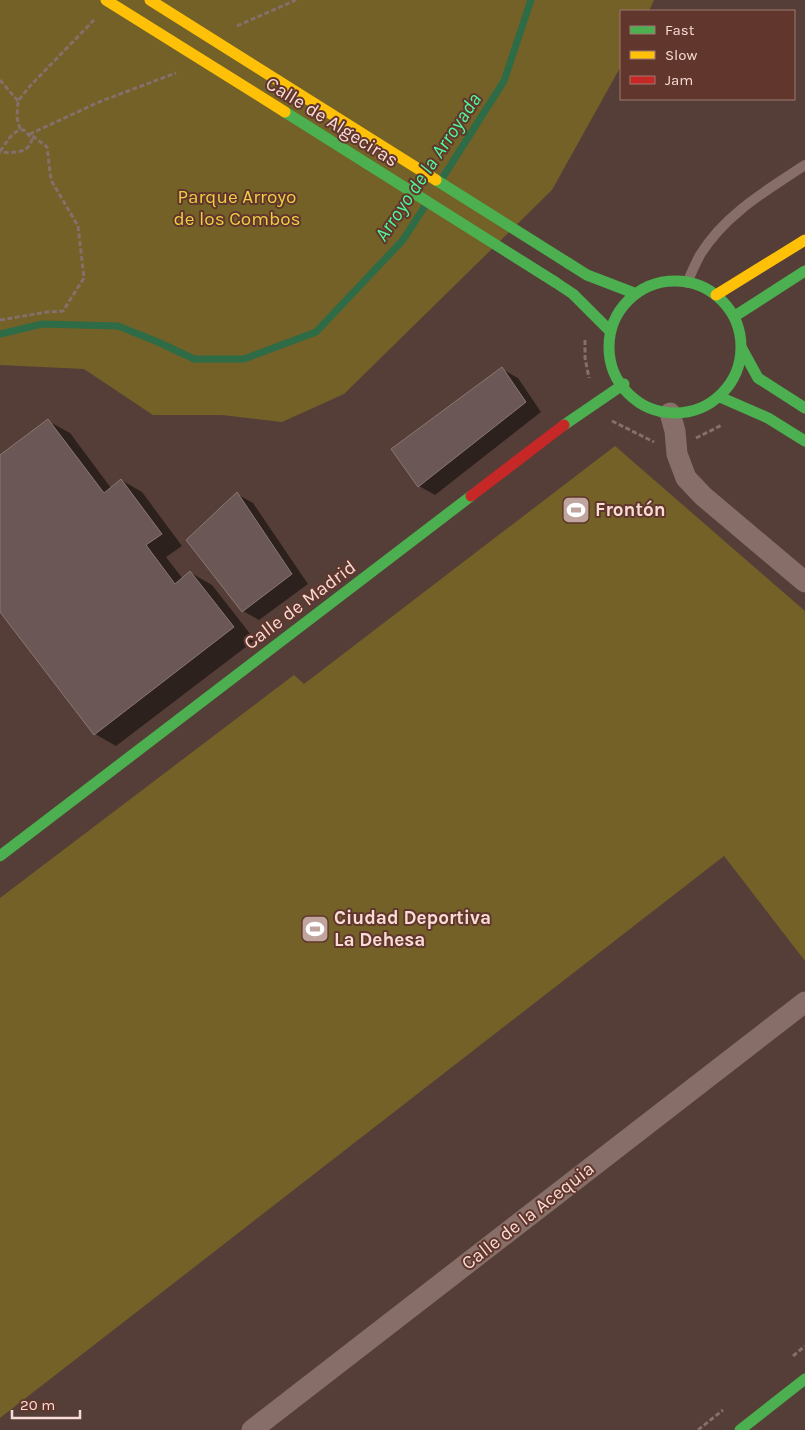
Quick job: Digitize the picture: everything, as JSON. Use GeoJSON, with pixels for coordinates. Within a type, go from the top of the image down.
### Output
{"type":"FeatureCollection","features":[{"type":"Feature","properties":{"kind":"street","name":"Calle de Algeciras"},"geometry":{"type":"LineString","coordinates":[[106,0],[555,282],[573,294],[609,330]]}},
{"type":"Feature","properties":{"kind":"street","name":"Calle de Algeciras"},"geometry":{"type":"LineString","coordinates":[[150,0],[568,264],[587,275],[634,293]]}},
{"type":"Feature","properties":{"kind":"street"},"geometry":{"type":"LineString","coordinates":[[716,295],[805,240]]}},
{"type":"Feature","properties":{"kind":"street"},"geometry":{"type":"LineString","coordinates":[[735,316],[805,271]]}},
{"type":"Feature","properties":{"kind":"street"},"geometry":{"type":"LineString","coordinates":[[656,282],[687,283],[716,295],[735,316],[740,329],[741,347],[738,368],[732,382],[720,397],[693,412],[670,413],[646,406],[611,370],[607,350],[609,330],[617,313],[634,293],[656,282]]}},
{"type":"Feature","properties":{"kind":"street"},"geometry":{"type":"LineString","coordinates":[[741,347],[758,378],[805,408]]}},
{"type":"Feature","properties":{"kind":"street","name":"Calle de Madrid"},"geometry":{"type":"LineString","coordinates":[[0,856],[573,418],[624,384]]}},
{"type":"Feature","properties":{"kind":"street"},"geometry":{"type":"LineString","coordinates":[[720,397],[768,418],[805,441]]}},
{"type":"Feature","properties":{"kind":"street"},"geometry":{"type":"LineString","coordinates":[[670,413],[675,431],[677,454],[686,478],[703,496],[805,582]]}},
{"type":"Feature","properties":{"kind":"street","name":"Calle de la Acequia"},"geometry":{"type":"LineString","coordinates":[[252,1430],[805,1002]]}},
{"type":"Feature","properties":{"kind":"street"},"geometry":{"type":"LineString","coordinates":[[740,1430],[805,1379]]}},
{"type":"Feature","properties":{"kind":"lane"},"geometry":{"type":"LineString","coordinates":[[687,283],[699,256],[713,237],[751,201],[805,165]]}},
{"type":"Feature","properties":{"kind":"path"},"geometry":{"type":"LineString","coordinates":[[232,30],[240,24],[296,0]]}},
{"type":"Feature","properties":{"kind":"path"},"geometry":{"type":"LineString","coordinates":[[20,129],[17,118],[18,101],[97,16]]}},
{"type":"Feature","properties":{"kind":"path"},"geometry":{"type":"LineString","coordinates":[[30,134],[99,102],[174,74],[182,69]]}},
{"type":"Feature","properties":{"kind":"path"},"geometry":{"type":"LineString","coordinates":[[0,80],[18,101]]}},
{"type":"Feature","properties":{"kind":"path"},"geometry":{"type":"LineString","coordinates":[[0,320],[62,311],[84,278],[78,226],[51,180],[47,147],[20,129]]}},
{"type":"Feature","properties":{"kind":"path"},"geometry":{"type":"LineString","coordinates":[[0,152],[16,131],[20,129]]}},
{"type":"Feature","properties":{"kind":"path"},"geometry":{"type":"LineString","coordinates":[[0,152],[12,153],[25,150],[31,145],[32,139],[30,134]]}},
{"type":"Feature","properties":{"kind":"green space","name":"Parque Arroyo de los Combos"},"geometry":{"type":"Polygon","coordinates":[[[0,0],[654,0],[649,10],[620,10],[620,68],[552,190],[344,394],[282,422],[222,415],[153,415],[84,369],[0,365],[0,0]]]}},
{"type":"Feature","properties":{"kind":"green space","name":"Ciudad Deportiva La Dehesa"},"geometry":{"type":"Polygon","coordinates":[[[615,446],[805,611],[805,961],[724,856],[0,1418],[0,898],[294,675],[304,684],[615,446]]]}},
{"type":"Feature","properties":{"kind":"building"},"geometry":{"type":"Polygon","coordinates":[[[502,367],[526,402],[418,487],[391,449],[502,367]]]}},
{"type":"Feature","properties":{"kind":"building"},"geometry":{"type":"Polygon","coordinates":[[[48,419],[104,493],[121,479],[162,534],[146,545],[175,584],[190,571],[234,627],[94,735],[0,612],[0,455],[48,419]]]}},
{"type":"Feature","properties":{"kind":"building"},"geometry":{"type":"Polygon","coordinates":[[[237,492],[292,574],[242,612],[186,540],[237,492]]]}},
{"type":"Feature","properties":{"kind":"waterway","name":"Arroyo de la Arroyada"},"geometry":{"type":"LineString","coordinates":[[443,177],[504,81],[531,0]]}},
{"type":"Feature","properties":{"kind":"waterway","name":"Arroyo de la Arroyada"},"geometry":{"type":"LineString","coordinates":[[0,334],[42,324],[118,326],[194,359],[244,359],[316,332],[403,240],[425,206]]}},
{"type":"Feature","properties":{"kind":"traffic: fast"},"geometry":{"type":"LineString","coordinates":[[285,112],[555,282]]}},
{"type":"Feature","properties":{"kind":"traffic: fast"},"geometry":{"type":"LineString","coordinates":[[436,180],[568,263]]}},
{"type":"Feature","properties":{"kind":"traffic: fast"},"geometry":{"type":"LineString","coordinates":[[568,263],[587,275],[634,293]]}},
{"type":"Feature","properties":{"kind":"traffic: fast"},"geometry":{"type":"LineString","coordinates":[[735,316],[805,271]]}},
{"type":"Feature","properties":{"kind":"traffic: fast"},"geometry":{"type":"LineString","coordinates":[[675,281],[688,282],[700,286],[722,300],[736,322],[740,334],[741,347],[740,360],[736,372],[722,394],[700,408],[688,412],[675,413],[662,412],[650,408],[628,394],[614,372],[610,360],[609,347],[610,334],[614,322],[628,300],[650,286],[662,282],[675,281]]}},
{"type":"Feature","properties":{"kind":"traffic: fast"},"geometry":{"type":"LineString","coordinates":[[555,282],[573,294],[609,330]]}},
{"type":"Feature","properties":{"kind":"traffic: fast"},"geometry":{"type":"LineString","coordinates":[[741,347],[758,378],[805,408]]}},
{"type":"Feature","properties":{"kind":"traffic: fast"},"geometry":{"type":"LineString","coordinates":[[564,425],[624,384]]}},
{"type":"Feature","properties":{"kind":"traffic: fast"},"geometry":{"type":"LineString","coordinates":[[720,397],[768,418],[805,441]]}},
{"type":"Feature","properties":{"kind":"traffic: fast"},"geometry":{"type":"LineString","coordinates":[[0,856],[471,496]]}},
{"type":"Feature","properties":{"kind":"traffic: fast"},"geometry":{"type":"LineString","coordinates":[[740,1430],[805,1379]]}},
{"type":"Feature","properties":{"kind":"traffic: slow"},"geometry":{"type":"LineString","coordinates":[[106,0],[285,112]]}},
{"type":"Feature","properties":{"kind":"traffic: slow"},"geometry":{"type":"LineString","coordinates":[[150,0],[436,180]]}},
{"type":"Feature","properties":{"kind":"traffic: slow"},"geometry":{"type":"LineString","coordinates":[[716,295],[805,240]]}},
{"type":"Feature","properties":{"kind":"traffic: jam"},"geometry":{"type":"LineString","coordinates":[[471,496],[564,425]]}},
{"type":"Feature","properties":{"kind":"place","name":"Frontón"},"geometry":{"type":"Point","coordinates":[576,510]}},
{"type":"Feature","properties":{"kind":"place","name":"Ciudad Deportiva La Dehesa"},"geometry":{"type":"Point","coordinates":[315,929]}}]}
